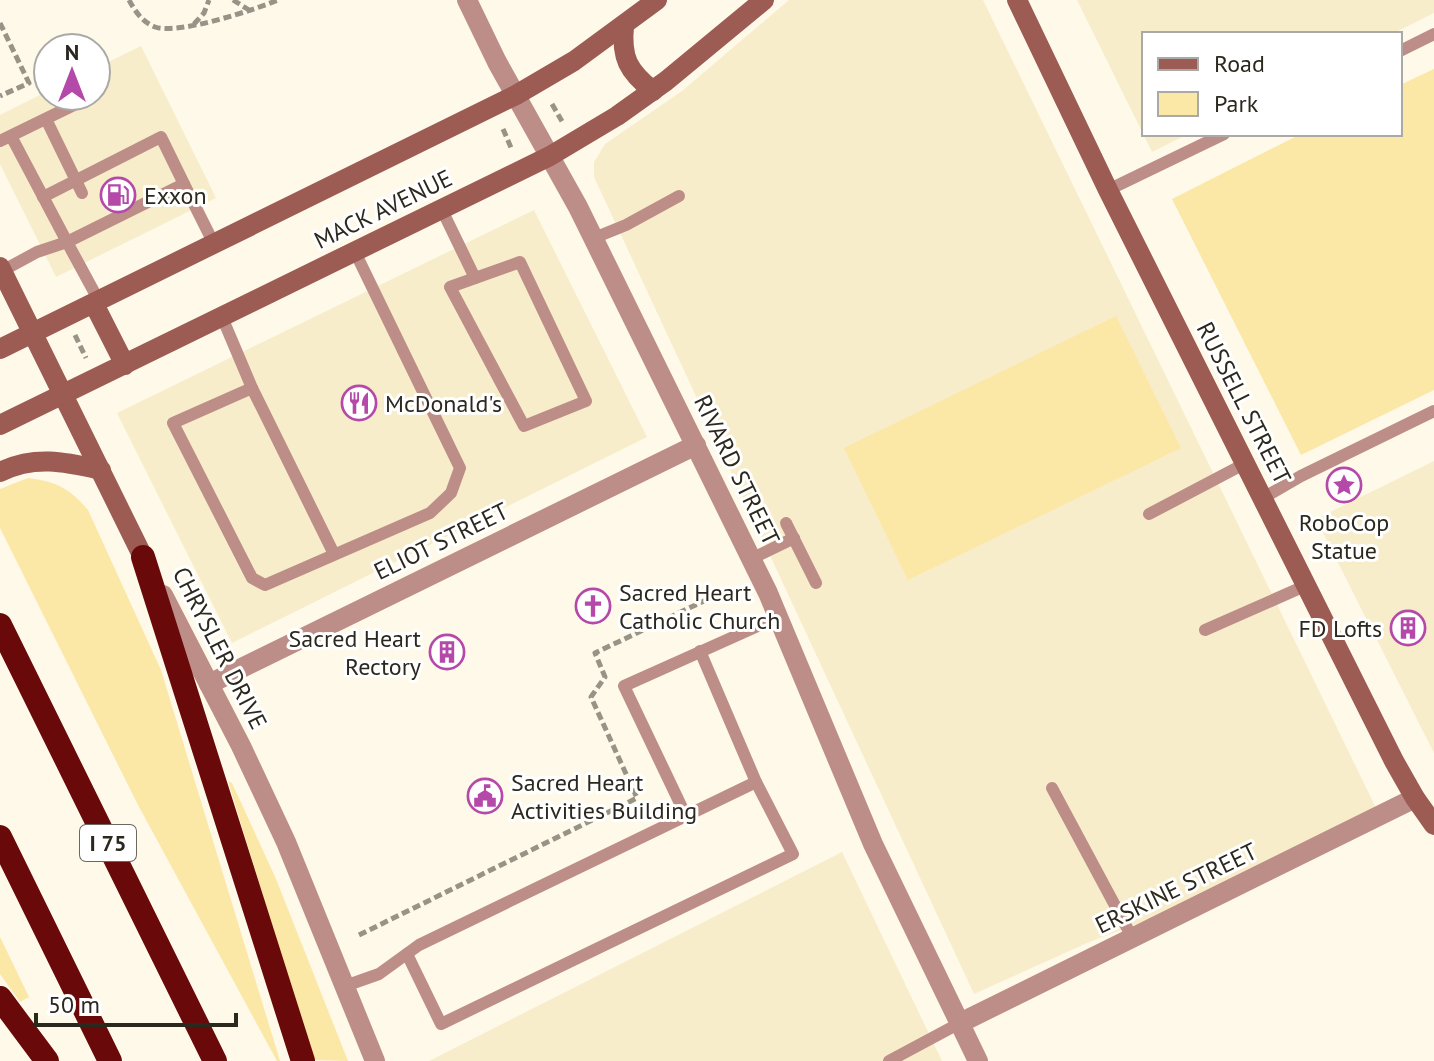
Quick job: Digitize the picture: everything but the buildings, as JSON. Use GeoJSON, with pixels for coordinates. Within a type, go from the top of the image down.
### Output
{"type":"FeatureCollection","features":[{"type":"Feature","properties":{"kind":"highway"},"geometry":{"type":"LineString","coordinates":[[143,557],[303,1061]]}},
{"type":"Feature","properties":{"kind":"highway","name":"I 75"},"geometry":{"type":"LineString","coordinates":[[0,625],[215,1061]]}},
{"type":"Feature","properties":{"kind":"highway"},"geometry":{"type":"LineString","coordinates":[[0,837],[110,1061]]}},
{"type":"Feature","properties":{"kind":"highway"},"geometry":{"type":"LineString","coordinates":[[0,998],[47,1061]]}},
{"type":"Feature","properties":{"kind":"main road","name":"MACK AVENUE"},"geometry":{"type":"LineString","coordinates":[[0,349],[516,95],[574,61],[657,0]]}},
{"type":"Feature","properties":{"kind":"main road","name":"MACK AVENUE"},"geometry":{"type":"LineString","coordinates":[[0,425],[550,156],[653,91],[764,0]]}},
{"type":"Feature","properties":{"kind":"main road","name":"RUSSELL STREET"},"geometry":{"type":"LineString","coordinates":[[1017,0],[1108,190],[1263,498],[1415,798],[1434,825]]}},
{"type":"Feature","properties":{"kind":"main road"},"geometry":{"type":"LineString","coordinates":[[624,26],[622,46],[627,63],[653,91]]}},
{"type":"Feature","properties":{"kind":"main road","name":"CHRYSLER DRIVE"},"geometry":{"type":"LineString","coordinates":[[1,269],[143,557]]}},
{"type":"Feature","properties":{"kind":"main road"},"geometry":{"type":"LineString","coordinates":[[96,302],[125,365]]}},
{"type":"Feature","properties":{"kind":"main road"},"geometry":{"type":"LineString","coordinates":[[5,470],[44,460],[101,470]]}},
{"type":"Feature","properties":{"kind":"street","name":"RIVARD STREET"},"geometry":{"type":"LineString","coordinates":[[467,0],[594,238],[751,559],[873,844],[978,1061]]}},
{"type":"Feature","properties":{"kind":"street","name":"ELIOT STREET"},"geometry":{"type":"LineString","coordinates":[[209,684],[696,445]]}},
{"type":"Feature","properties":{"kind":"street","name":"CHRYSLER DRIVE"},"geometry":{"type":"LineString","coordinates":[[143,557],[286,842],[375,1061]]}},
{"type":"Feature","properties":{"kind":"street","name":"ERSKINE STREET"},"geometry":{"type":"LineString","coordinates":[[960,1023],[1415,798]]}},
{"type":"Feature","properties":{"kind":"lane"},"geometry":{"type":"LineString","coordinates":[[1402,50],[1434,34]]}},
{"type":"Feature","properties":{"kind":"lane"},"geometry":{"type":"LineString","coordinates":[[60,112],[6,139],[43,197],[96,302]]}},
{"type":"Feature","properties":{"kind":"lane"},"geometry":{"type":"LineString","coordinates":[[46,119],[82,193]]}},
{"type":"Feature","properties":{"kind":"lane"},"geometry":{"type":"LineString","coordinates":[[1108,190],[1220,136]]}},
{"type":"Feature","properties":{"kind":"lane"},"geometry":{"type":"LineString","coordinates":[[43,197],[161,137],[214,244]]}},
{"type":"Feature","properties":{"kind":"lane"},"geometry":{"type":"LineString","coordinates":[[129,153],[136,167]]}},
{"type":"Feature","properties":{"kind":"lane"},"geometry":{"type":"LineString","coordinates":[[102,167],[108,180]]}},
{"type":"Feature","properties":{"kind":"lane"},"geometry":{"type":"LineString","coordinates":[[1,269],[67,242],[150,197],[184,184]]}},
{"type":"Feature","properties":{"kind":"lane"},"geometry":{"type":"LineString","coordinates":[[594,238],[626,225],[679,196]]}},
{"type":"Feature","properties":{"kind":"lane"},"geometry":{"type":"LineString","coordinates":[[442,210],[475,278]]}},
{"type":"Feature","properties":{"kind":"lane"},"geometry":{"type":"LineString","coordinates":[[252,388],[173,423],[252,578],[265,585],[430,513],[451,493],[460,468],[355,252]]}},
{"type":"Feature","properties":{"kind":"lane"},"geometry":{"type":"LineString","coordinates":[[520,262],[586,401],[524,426],[450,287],[475,278],[520,262]]}},
{"type":"Feature","properties":{"kind":"lane"},"geometry":{"type":"LineString","coordinates":[[222,317],[252,388],[334,554]]}},
{"type":"Feature","properties":{"kind":"lane"},"geometry":{"type":"LineString","coordinates":[[1263,498],[1434,411]]}},
{"type":"Feature","properties":{"kind":"lane"},"geometry":{"type":"LineString","coordinates":[[1149,514],[1246,463]]}},
{"type":"Feature","properties":{"kind":"lane"},"geometry":{"type":"LineString","coordinates":[[786,523],[816,583]]}},
{"type":"Feature","properties":{"kind":"lane"},"geometry":{"type":"LineString","coordinates":[[751,559],[794,538]]}},
{"type":"Feature","properties":{"kind":"lane"},"geometry":{"type":"LineString","coordinates":[[1205,630],[1307,585]]}},
{"type":"Feature","properties":{"kind":"lane"},"geometry":{"type":"LineString","coordinates":[[686,816],[624,686],[778,617]]}},
{"type":"Feature","properties":{"kind":"lane"},"geometry":{"type":"LineString","coordinates":[[407,954],[441,1024],[793,854],[756,782],[700,651]]}},
{"type":"Feature","properties":{"kind":"lane"},"geometry":{"type":"LineString","coordinates":[[345,986],[379,974],[419,945],[756,782]]}},
{"type":"Feature","properties":{"kind":"lane"},"geometry":{"type":"LineString","coordinates":[[1052,788],[1133,939]]}},
{"type":"Feature","properties":{"kind":"lane"},"geometry":{"type":"LineString","coordinates":[[889,1061],[960,1023]]}},
{"type":"Feature","properties":{"kind":"path"},"geometry":{"type":"LineString","coordinates":[[129,0],[137,14],[157,28],[169,30],[256,10],[278,0]]}},
{"type":"Feature","properties":{"kind":"path"},"geometry":{"type":"LineString","coordinates":[[193,25],[204,13],[209,0]]}},
{"type":"Feature","properties":{"kind":"path"},"geometry":{"type":"LineString","coordinates":[[233,0],[249,10],[256,10]]}},
{"type":"Feature","properties":{"kind":"path"},"geometry":{"type":"LineString","coordinates":[[0,23],[29,83],[0,96]]}},
{"type":"Feature","properties":{"kind":"path"},"geometry":{"type":"LineString","coordinates":[[552,104],[563,124]]}},
{"type":"Feature","properties":{"kind":"path"},"geometry":{"type":"LineString","coordinates":[[503,129],[513,151]]}},
{"type":"Feature","properties":{"kind":"path"},"geometry":{"type":"LineString","coordinates":[[74,334],[87,359]]}},
{"type":"Feature","properties":{"kind":"path"},"geometry":{"type":"LineString","coordinates":[[359,935],[637,798],[591,697],[605,677],[595,653],[731,588]]}},
{"type":"Feature","properties":{"kind":"shaded area"},"geometry":{"type":"Polygon","coordinates":[[[789,0],[983,0],[1376,808],[1158,916],[1087,943],[974,994],[594,177],[594,162],[605,144],[682,91],[789,0]]]}},
{"type":"Feature","properties":{"kind":"shaded area"},"geometry":{"type":"Polygon","coordinates":[[[1077,0],[1434,0],[1434,13],[1396,32],[1142,32],[1142,132],[1077,0]]]}},
{"type":"Feature","properties":{"kind":"shaded area"},"geometry":{"type":"Polygon","coordinates":[[[141,46],[216,198],[56,277],[0,164],[0,115],[32,99],[32,112],[112,112],[112,60],[141,46]]]}},
{"type":"Feature","properties":{"kind":"shaded area"},"geometry":{"type":"Polygon","coordinates":[[[1144,136],[1184,136],[1152,152],[1144,136]]]}},
{"type":"Feature","properties":{"kind":"shaded area"},"geometry":{"type":"Polygon","coordinates":[[[534,210],[647,437],[232,643],[117,413],[534,210]]]}},
{"type":"Feature","properties":{"kind":"shaded area","name":"FD Lofts"},"geometry":{"type":"Polygon","coordinates":[[[1434,461],[1434,753],[1316,519],[1434,461]]]}},
{"type":"Feature","properties":{"kind":"shaded area"},"geometry":{"type":"Polygon","coordinates":[[[842,852],[942,1061],[429,1061],[842,852]]]}},
{"type":"Feature","properties":{"kind":"green space"},"geometry":{"type":"Polygon","coordinates":[[[1434,69],[1434,390],[1301,455],[1172,199],[1297,136],[1402,136],[1402,84],[1434,69]]]}},
{"type":"Feature","properties":{"kind":"green space"},"geometry":{"type":"Polygon","coordinates":[[[1116,316],[1181,448],[908,580],[844,448],[1116,316]]]}},
{"type":"Feature","properties":{"kind":"green space"},"geometry":{"type":"Polygon","coordinates":[[[28,478],[62,487],[88,510],[161,670],[280,1061],[277,1061],[138,805],[0,528],[0,489],[28,478]]]}},
{"type":"Feature","properties":{"kind":"green space"},"geometry":{"type":"Polygon","coordinates":[[[228,781],[232,783],[276,879],[348,1061],[313,1060],[228,781]]]}},
{"type":"Feature","properties":{"kind":"green space"},"geometry":{"type":"Polygon","coordinates":[[[0,937],[29,997],[20,1002],[0,974],[0,937]]]}},
{"type":"Feature","properties":{"kind":"place","name":"Exxon"},"geometry":{"type":"Point","coordinates":[118,195]}},
{"type":"Feature","properties":{"kind":"place","name":"McDonald's"},"geometry":{"type":"Point","coordinates":[359,403]}},
{"type":"Feature","properties":{"kind":"place","name":"RoboCop Statue"},"geometry":{"type":"Point","coordinates":[1344,485]}},
{"type":"Feature","properties":{"kind":"place","name":"Sacred Heart Catholic Church"},"geometry":{"type":"Point","coordinates":[593,606]}},
{"type":"Feature","properties":{"kind":"place","name":"FD Lofts"},"geometry":{"type":"Point","coordinates":[1408,628]}},
{"type":"Feature","properties":{"kind":"place","name":"Sacred Heart Rectory"},"geometry":{"type":"Point","coordinates":[447,652]}},
{"type":"Feature","properties":{"kind":"place","name":"Sacred Heart Activities Building"},"geometry":{"type":"Point","coordinates":[485,796]}}]}
